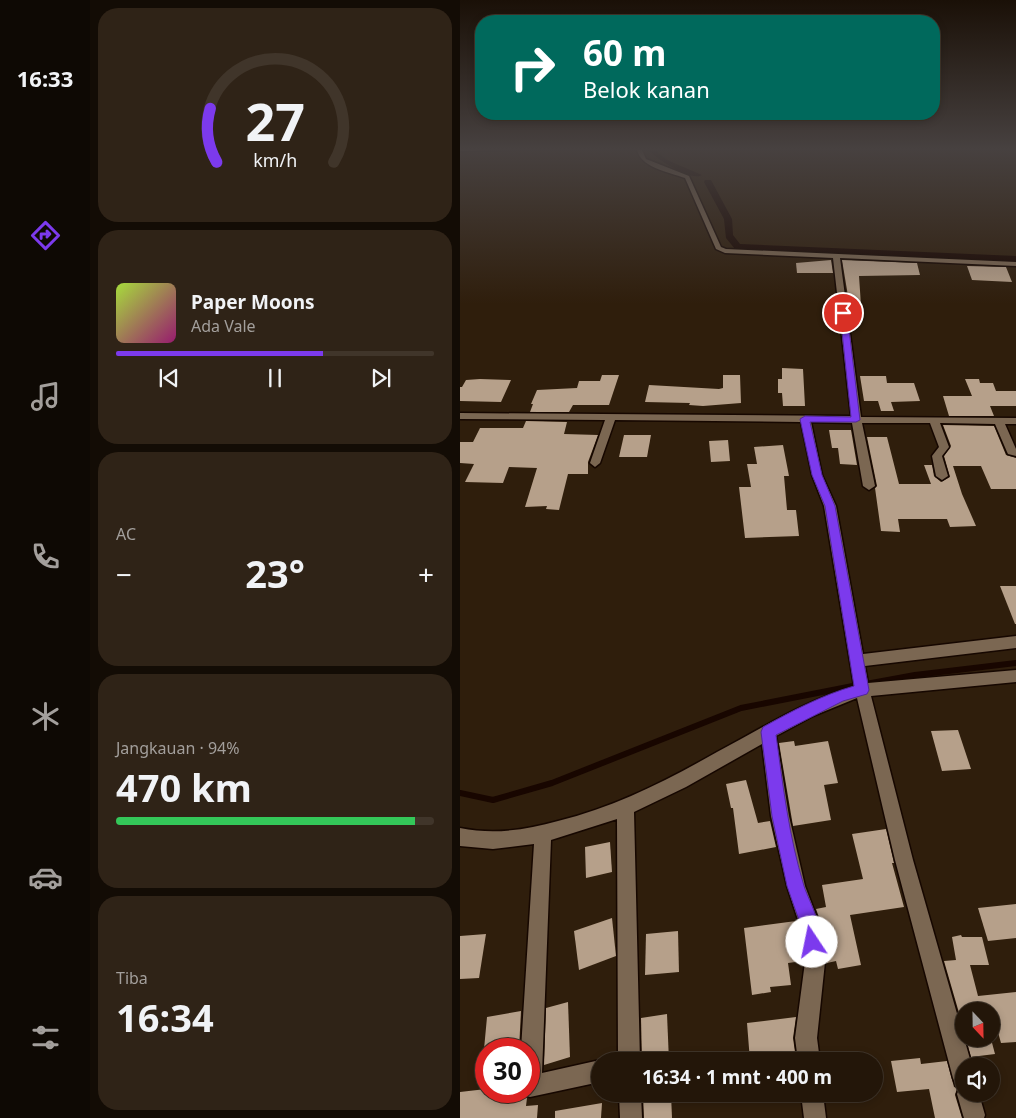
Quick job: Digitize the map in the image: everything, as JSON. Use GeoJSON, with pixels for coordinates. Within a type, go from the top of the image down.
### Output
{"type":"FeatureCollection","features":[{"type":"Feature","properties":{"kind":"street"},"geometry":{"type":"LineString","coordinates":[[697,200],[718,248],[725,251],[1016,264]]}},
{"type":"Feature","properties":{"kind":"street"},"geometry":{"type":"LineString","coordinates":[[836,256],[856,420],[869,486]]}},
{"type":"Feature","properties":{"kind":"street"},"geometry":{"type":"LineString","coordinates":[[460,416],[1016,421]]}},
{"type":"Feature","properties":{"kind":"street"},"geometry":{"type":"LineString","coordinates":[[595,463],[611,417]]}},
{"type":"Feature","properties":{"kind":"street"},"geometry":{"type":"LineString","coordinates":[[805,419],[817,475],[830,506],[861,685],[904,860],[958,1057]]}},
{"type":"Feature","properties":{"kind":"street"},"geometry":{"type":"LineString","coordinates":[[934,420],[944,447],[937,456],[942,476]]}},
{"type":"Feature","properties":{"kind":"street"},"geometry":{"type":"LineString","coordinates":[[998,421],[1012,452],[1016,453]]}},
{"type":"Feature","properties":{"kind":"street"},"geometry":{"type":"LineString","coordinates":[[857,661],[1016,642]]}},
{"type":"Feature","properties":{"kind":"street"},"geometry":{"type":"LineString","coordinates":[[460,837],[475,840],[511,841],[602,817],[677,784],[796,716],[861,685],[1016,676]]}},
{"type":"Feature","properties":{"kind":"street"},"geometry":{"type":"LineString","coordinates":[[768,732],[780,816],[796,886],[809,923],[815,962],[806,1038],[808,1052]]}},
{"type":"Feature","properties":{"kind":"street"},"geometry":{"type":"LineString","coordinates":[[625,806],[629,1052]]}},
{"type":"Feature","properties":{"kind":"street"},"geometry":{"type":"LineString","coordinates":[[542,834],[530,1086],[591,1073]]}},
{"type":"Feature","properties":{"kind":"street"},"geometry":{"type":"LineString","coordinates":[[630,1102],[630,1118]]}},
{"type":"Feature","properties":{"kind":"street"},"geometry":{"type":"LineString","coordinates":[[813,1102],[815,1118]]}},
{"type":"Feature","properties":{"kind":"street"},"geometry":{"type":"LineString","coordinates":[[970,1102],[974,1115]]}},
{"type":"Feature","properties":{"kind":"building"},"geometry":{"type":"Polygon","coordinates":[[[831,260],[833,273],[797,273],[796,263],[831,260]]]}},
{"type":"Feature","properties":{"kind":"building"},"geometry":{"type":"Polygon","coordinates":[[[842,260],[917,263],[920,275],[859,276],[862,320],[852,320],[842,260]]]}},
{"type":"Feature","properties":{"kind":"building"},"geometry":{"type":"Polygon","coordinates":[[[967,266],[1006,267],[1012,282],[972,280],[967,266]]]}},
{"type":"Feature","properties":{"kind":"building"},"geometry":{"type":"Polygon","coordinates":[[[782,368],[803,369],[805,406],[783,406],[782,393],[778,393],[778,379],[782,379],[782,368]]]}},
{"type":"Feature","properties":{"kind":"building"},"geometry":{"type":"Polygon","coordinates":[[[602,375],[619,375],[609,405],[573,405],[569,412],[530,412],[537,390],[577,388],[579,381],[600,381],[602,375]]]}},
{"type":"Feature","properties":{"kind":"building"},"geometry":{"type":"Polygon","coordinates":[[[723,375],[740,375],[741,403],[703,406],[689,405],[690,403],[645,402],[649,385],[719,389],[723,388],[723,375]]]}},
{"type":"Feature","properties":{"kind":"building"},"geometry":{"type":"Polygon","coordinates":[[[860,376],[886,376],[887,383],[914,383],[920,401],[891,402],[894,411],[881,411],[878,401],[864,401],[860,376]]]}},
{"type":"Feature","properties":{"kind":"building"},"geometry":{"type":"Polygon","coordinates":[[[965,379],[979,379],[980,383],[993,383],[996,391],[1016,391],[1016,406],[990,406],[994,416],[949,416],[943,396],[972,396],[965,379]]]}},
{"type":"Feature","properties":{"kind":"building"},"geometry":{"type":"Polygon","coordinates":[[[466,380],[511,380],[501,402],[460,401],[460,387],[462,387],[466,380]]]}},
{"type":"Feature","properties":{"kind":"building"},"geometry":{"type":"Polygon","coordinates":[[[526,421],[567,422],[564,434],[598,435],[588,462],[588,474],[568,474],[559,510],[546,509],[547,506],[525,507],[537,468],[509,467],[503,483],[465,482],[474,464],[460,463],[460,442],[473,442],[480,428],[523,428],[526,421]]]}},
{"type":"Feature","properties":{"kind":"building"},"geometry":{"type":"Polygon","coordinates":[[[943,425],[994,426],[1006,455],[1016,458],[1016,489],[991,489],[981,466],[953,466],[962,494],[976,526],[950,527],[947,519],[898,519],[900,532],[881,531],[875,488],[877,486],[867,437],[887,437],[899,484],[931,484],[924,465],[932,465],[934,476],[941,482],[950,477],[944,456],[951,446],[943,425]]]}},
{"type":"Feature","properties":{"kind":"building"},"geometry":{"type":"Polygon","coordinates":[[[829,430],[851,430],[857,465],[840,464],[838,448],[832,448],[829,430]]]}},
{"type":"Feature","properties":{"kind":"building"},"geometry":{"type":"Polygon","coordinates":[[[624,435],[651,435],[647,457],[619,457],[624,435]]]}},
{"type":"Feature","properties":{"kind":"building"},"geometry":{"type":"Polygon","coordinates":[[[728,440],[730,461],[711,462],[709,441],[728,440]]]}},
{"type":"Feature","properties":{"kind":"building"},"geometry":{"type":"Polygon","coordinates":[[[783,445],[789,476],[784,476],[787,510],[796,510],[799,536],[745,538],[739,487],[751,487],[747,464],[757,464],[754,447],[783,445]]]}},
{"type":"Feature","properties":{"kind":"building"},"geometry":{"type":"Polygon","coordinates":[[[1000,586],[1016,586],[1016,624],[1015,624],[1000,586]]]}},
{"type":"Feature","properties":{"kind":"building"},"geometry":{"type":"Polygon","coordinates":[[[958,730],[971,769],[942,771],[931,731],[958,730]]]}},
{"type":"Feature","properties":{"kind":"building"},"geometry":{"type":"Polygon","coordinates":[[[794,741],[795,746],[828,741],[838,783],[824,785],[831,820],[793,826],[779,743],[794,741]]]}},
{"type":"Feature","properties":{"kind":"building"},"geometry":{"type":"Polygon","coordinates":[[[746,780],[758,823],[770,821],[776,847],[739,854],[733,808],[731,808],[726,784],[746,780]]]}},
{"type":"Feature","properties":{"kind":"building"},"geometry":{"type":"Polygon","coordinates":[[[886,829],[894,863],[892,863],[904,907],[850,915],[861,965],[838,969],[836,961],[827,963],[821,923],[816,909],[826,907],[822,885],[863,879],[852,834],[886,829]]]}},
{"type":"Feature","properties":{"kind":"building"},"geometry":{"type":"Polygon","coordinates":[[[610,842],[612,872],[586,878],[585,847],[610,842]]]}},
{"type":"Feature","properties":{"kind":"building"},"geometry":{"type":"Polygon","coordinates":[[[1016,904],[1016,938],[988,941],[978,908],[1016,904]]]}},
{"type":"Feature","properties":{"kind":"building"},"geometry":{"type":"Polygon","coordinates":[[[612,918],[616,956],[579,970],[574,931],[612,918]]]}},
{"type":"Feature","properties":{"kind":"building"},"geometry":{"type":"Polygon","coordinates":[[[796,921],[803,961],[788,963],[791,985],[770,987],[771,992],[752,995],[744,928],[796,921]]]}},
{"type":"Feature","properties":{"kind":"building"},"geometry":{"type":"Polygon","coordinates":[[[678,931],[679,972],[645,975],[646,934],[678,931]]]}},
{"type":"Feature","properties":{"kind":"building"},"geometry":{"type":"Polygon","coordinates":[[[486,934],[479,978],[460,979],[460,936],[486,934]]]}},
{"type":"Feature","properties":{"kind":"building"},"geometry":{"type":"Polygon","coordinates":[[[961,935],[962,937],[982,937],[989,965],[970,965],[978,996],[1016,992],[1016,1042],[1001,1043],[1000,1002],[956,1002],[944,961],[956,960],[952,937],[961,935]]]}},
{"type":"Feature","properties":{"kind":"building"},"geometry":{"type":"Polygon","coordinates":[[[568,1002],[570,1057],[544,1065],[546,1008],[568,1002]]]}},
{"type":"Feature","properties":{"kind":"building"},"geometry":{"type":"Polygon","coordinates":[[[521,1011],[520,1038],[485,1038],[487,1017],[521,1011]]]}},
{"type":"Feature","properties":{"kind":"building"},"geometry":{"type":"Polygon","coordinates":[[[667,1014],[669,1052],[642,1052],[641,1018],[667,1014]]]}},
{"type":"Feature","properties":{"kind":"building"},"geometry":{"type":"Polygon","coordinates":[[[796,1017],[793,1038],[795,1052],[749,1052],[747,1023],[796,1017]]]}},
{"type":"Feature","properties":{"kind":"building"},"geometry":{"type":"Polygon","coordinates":[[[968,1048],[993,1048],[995,1054],[971,1057],[968,1048]]]}},
{"type":"Feature","properties":{"kind":"building"},"geometry":{"type":"Polygon","coordinates":[[[920,1058],[921,1064],[947,1061],[955,1087],[955,1102],[957,1102],[962,1118],[935,1118],[929,1089],[897,1092],[891,1061],[920,1058]]]}},
{"type":"Feature","properties":{"kind":"building"},"geometry":{"type":"Polygon","coordinates":[[[475,1090],[475,1103],[526,1103],[526,1106],[538,1105],[537,1118],[460,1118],[460,1092],[475,1090]]]}},
{"type":"Feature","properties":{"kind":"building"},"geometry":{"type":"Polygon","coordinates":[[[643,1102],[671,1102],[672,1118],[644,1118],[643,1102]]]}},
{"type":"Feature","properties":{"kind":"building"},"geometry":{"type":"Polygon","coordinates":[[[602,1103],[601,1118],[555,1118],[555,1111],[602,1103]]]}},
{"type":"Feature","properties":{"kind":"waterway"},"geometry":{"type":"LineString","coordinates":[[718,200],[728,219],[730,238],[738,247],[1016,259]]}},
{"type":"Feature","properties":{"kind":"waterway"},"geometry":{"type":"LineString","coordinates":[[866,684],[915,675],[1016,663]]}},
{"type":"Feature","properties":{"kind":"waterway"},"geometry":{"type":"LineString","coordinates":[[460,793],[493,800],[552,783],[741,708],[858,685]]}},
{"type":"Feature","properties":{"kind":"route"},"geometry":{"type":"LineString","coordinates":[[812,942],[809,923],[796,886],[780,816],[768,732],[796,716],[840,696],[862,690],[830,506],[817,475],[805,419],[856,420],[843,313]]}}]}
